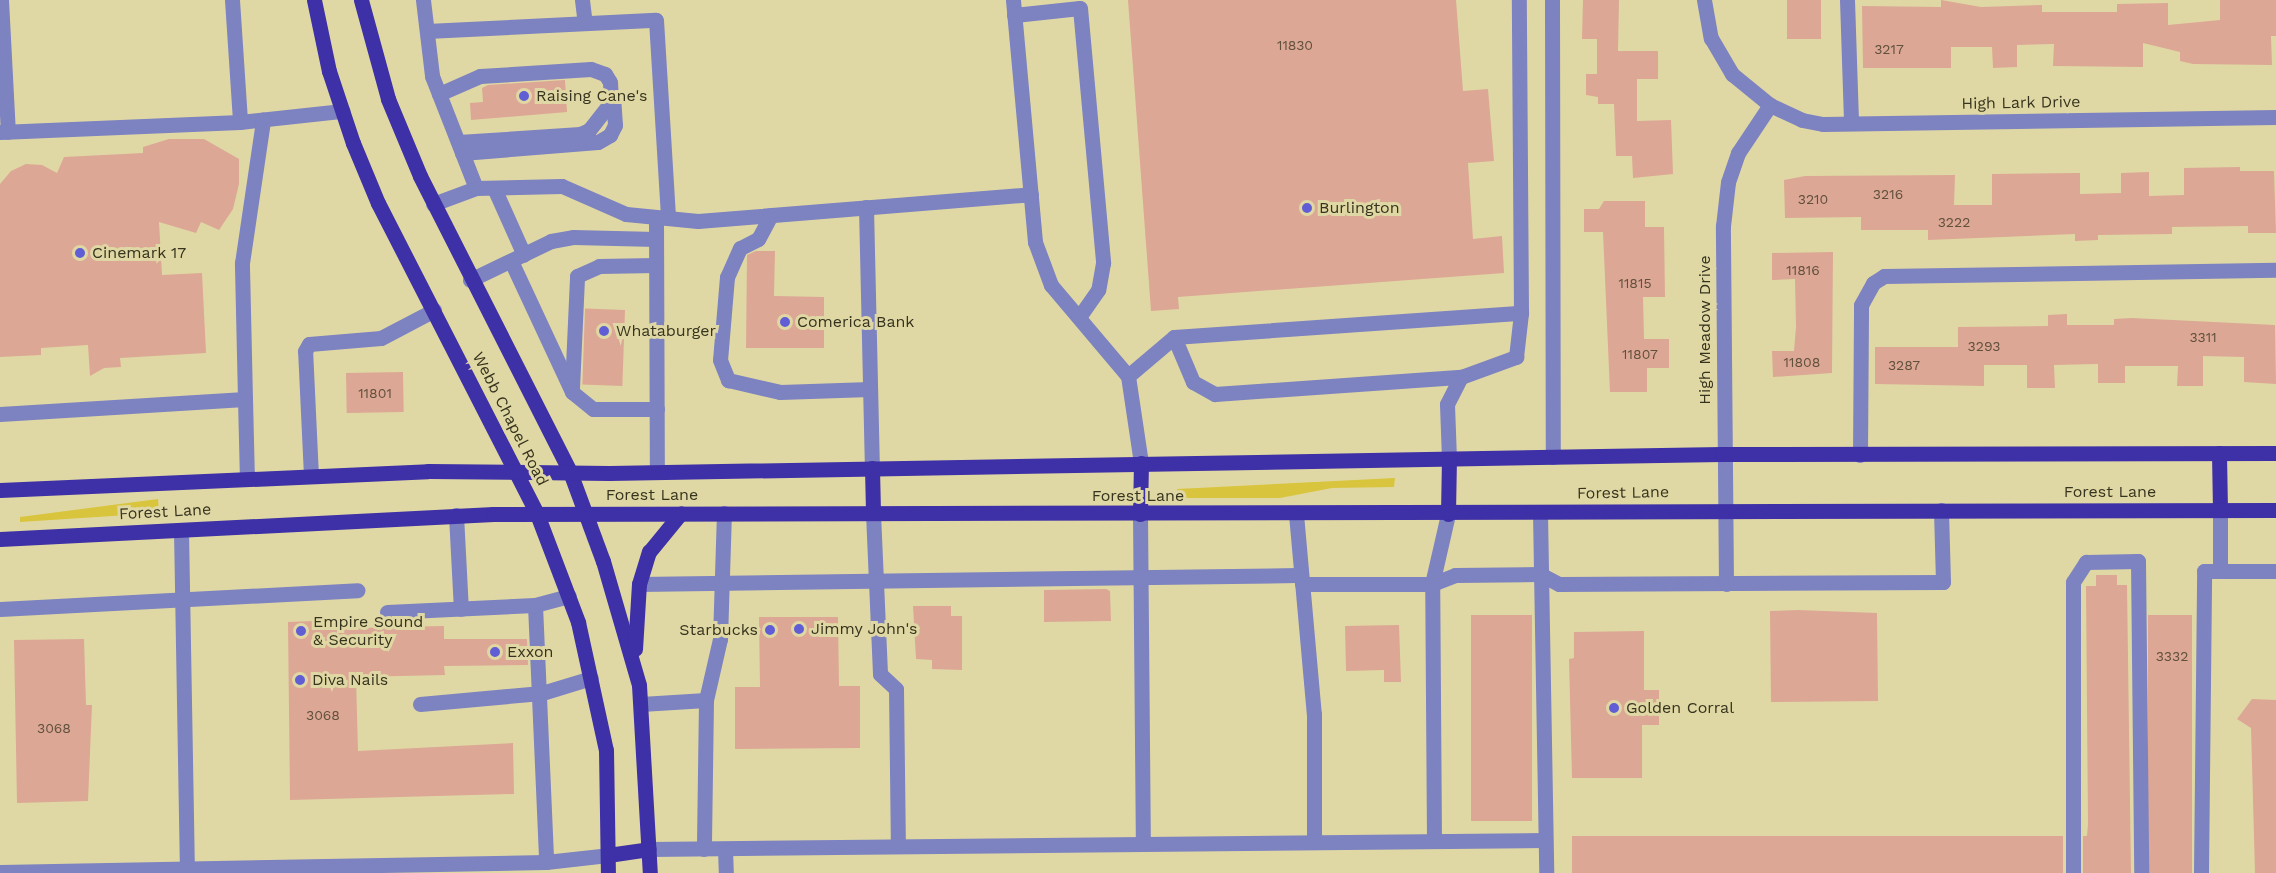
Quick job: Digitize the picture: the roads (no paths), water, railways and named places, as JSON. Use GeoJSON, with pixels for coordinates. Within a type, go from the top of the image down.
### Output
{"type":"FeatureCollection","features":[{"type":"Feature","properties":{"kind":"main road","name":"Webb Chapel Road"},"geometry":{"type":"LineString","coordinates":[[314,0],[342,111],[378,203],[517,471],[537,514],[569,596],[591,678],[606,750],[608,873]]}},
{"type":"Feature","properties":{"kind":"main road","name":"Webb Chapel Road"},"geometry":{"type":"LineString","coordinates":[[361,0],[388,99],[433,204],[570,472],[585,513],[636,673],[641,704],[650,873]]}},
{"type":"Feature","properties":{"kind":"main road"},"geometry":{"type":"LineString","coordinates":[[2219,453],[2220,510]]}},
{"type":"Feature","properties":{"kind":"main road","name":"Forest Lane"},"geometry":{"type":"LineString","coordinates":[[0,490],[311,476],[517,471],[657,472],[1722,454],[2276,453]]}},
{"type":"Feature","properties":{"kind":"main road"},"geometry":{"type":"LineString","coordinates":[[1448,514],[1449,459]]}},
{"type":"Feature","properties":{"kind":"main road"},"geometry":{"type":"LineString","coordinates":[[1140,514],[1141,463]]}},
{"type":"Feature","properties":{"kind":"main road"},"geometry":{"type":"LineString","coordinates":[[872,468],[873,513]]}},
{"type":"Feature","properties":{"kind":"main road","name":"Forest Lane"},"geometry":{"type":"LineString","coordinates":[[0,538],[456,515],[585,513],[1448,514],[1723,510],[2276,510]]}},
{"type":"Feature","properties":{"kind":"main road"},"geometry":{"type":"LineString","coordinates":[[636,673],[639,584],[649,552],[681,513]]}},
{"type":"Feature","properties":{"kind":"main road"},"geometry":{"type":"LineString","coordinates":[[608,855],[649,849]]}},
{"type":"Feature","properties":{"kind":"street"},"geometry":{"type":"LineString","coordinates":[[2,0],[4,132],[240,122],[342,111]]}},
{"type":"Feature","properties":{"kind":"street"},"geometry":{"type":"LineString","coordinates":[[232,0],[240,122]]}},
{"type":"Feature","properties":{"kind":"street"},"geometry":{"type":"LineString","coordinates":[[423,0],[439,94],[476,188]]}},
{"type":"Feature","properties":{"kind":"street"},"geometry":{"type":"LineString","coordinates":[[582,0],[585,23]]}},
{"type":"Feature","properties":{"kind":"street"},"geometry":{"type":"LineString","coordinates":[[1174,337],[1193,382],[1215,394],[1461,377],[1516,357],[1521,313],[1519,0]]}},
{"type":"Feature","properties":{"kind":"street"},"geometry":{"type":"LineString","coordinates":[[1552,0],[1553,457]]}},
{"type":"Feature","properties":{"kind":"street"},"geometry":{"type":"LineString","coordinates":[[1704,0],[1711,38],[1725,66],[1770,105]]}},
{"type":"Feature","properties":{"kind":"street"},"geometry":{"type":"LineString","coordinates":[[1847,0],[1851,123]]}},
{"type":"Feature","properties":{"kind":"street"},"geometry":{"type":"LineString","coordinates":[[1080,316],[1098,290],[1103,263],[1080,8],[1014,7],[1031,194],[1040,255],[1052,285],[1128,376],[1141,463]]}},
{"type":"Feature","properties":{"kind":"street"},"geometry":{"type":"LineString","coordinates":[[427,31],[656,20],[662,218],[656,239],[657,472]]}},
{"type":"Feature","properties":{"kind":"street"},"geometry":{"type":"LineString","coordinates":[[439,94],[480,76],[591,69],[604,74],[613,92],[601,117],[580,134],[460,148]]}},
{"type":"Feature","properties":{"kind":"street","name":"High Lark Drive"},"geometry":{"type":"LineString","coordinates":[[1770,105],[1802,120],[1851,123],[2276,117]]}},
{"type":"Feature","properties":{"kind":"street","name":"High Meadow Drive"},"geometry":{"type":"LineString","coordinates":[[1726,584],[1722,454],[1723,226],[1728,182],[1738,153],[1770,105]]}},
{"type":"Feature","properties":{"kind":"street"},"geometry":{"type":"LineString","coordinates":[[247,479],[242,264],[263,120]]}},
{"type":"Feature","properties":{"kind":"street"},"geometry":{"type":"LineString","coordinates":[[433,204],[476,188],[562,186],[626,214],[698,221],[1031,194]]}},
{"type":"Feature","properties":{"kind":"street"},"geometry":{"type":"LineString","coordinates":[[494,188],[517,258],[572,392],[593,409],[657,409]]}},
{"type":"Feature","properties":{"kind":"street"},"geometry":{"type":"LineString","coordinates":[[866,207],[872,468]]}},
{"type":"Feature","properties":{"kind":"street"},"geometry":{"type":"LineString","coordinates":[[771,215],[758,239],[740,248],[727,277],[720,360],[728,380],[780,392],[870,388]]}},
{"type":"Feature","properties":{"kind":"street"},"geometry":{"type":"LineString","coordinates":[[470,280],[517,258],[573,237],[656,239]]}},
{"type":"Feature","properties":{"kind":"street"},"geometry":{"type":"LineString","coordinates":[[572,392],[577,276],[599,266],[656,265]]}},
{"type":"Feature","properties":{"kind":"street"},"geometry":{"type":"LineString","coordinates":[[1860,455],[1861,305],[1873,283],[1884,276],[2276,270]]}},
{"type":"Feature","properties":{"kind":"street"},"geometry":{"type":"LineString","coordinates":[[311,476],[305,351],[309,344],[319,340],[370,341],[434,310]]}},
{"type":"Feature","properties":{"kind":"street"},"geometry":{"type":"LineString","coordinates":[[1128,376],[1174,337],[1521,313]]}},
{"type":"Feature","properties":{"kind":"street"},"geometry":{"type":"LineString","coordinates":[[1449,459],[1447,404],[1461,377]]}},
{"type":"Feature","properties":{"kind":"street"},"geometry":{"type":"LineString","coordinates":[[0,414],[245,399]]}},
{"type":"Feature","properties":{"kind":"street"},"geometry":{"type":"LineString","coordinates":[[639,584],[722,581],[1140,577],[1432,584],[1455,575],[1540,574],[1559,584],[1943,582],[1941,510]]}},
{"type":"Feature","properties":{"kind":"street"},"geometry":{"type":"LineString","coordinates":[[2220,510],[2220,571]]}},
{"type":"Feature","properties":{"kind":"street"},"geometry":{"type":"LineString","coordinates":[[704,849],[706,700],[720,639],[724,513]]}},
{"type":"Feature","properties":{"kind":"street"},"geometry":{"type":"LineString","coordinates":[[873,513],[880,674],[896,689],[898,846]]}},
{"type":"Feature","properties":{"kind":"street"},"geometry":{"type":"LineString","coordinates":[[1540,513],[1546,873]]}},
{"type":"Feature","properties":{"kind":"street"},"geometry":{"type":"LineString","coordinates":[[1140,514],[1143,844]]}},
{"type":"Feature","properties":{"kind":"street"},"geometry":{"type":"LineString","coordinates":[[1296,514],[1300,580],[1314,714],[1314,842]]}},
{"type":"Feature","properties":{"kind":"street"},"geometry":{"type":"LineString","coordinates":[[1434,841],[1432,584],[1448,514]]}},
{"type":"Feature","properties":{"kind":"street"},"geometry":{"type":"LineString","coordinates":[[456,515],[461,609]]}},
{"type":"Feature","properties":{"kind":"street"},"geometry":{"type":"LineString","coordinates":[[181,530],[188,868]]}},
{"type":"Feature","properties":{"kind":"street"},"geometry":{"type":"LineString","coordinates":[[2073,873],[2073,582],[2086,562],[2138,561],[2140,873]]}},
{"type":"Feature","properties":{"kind":"street"},"geometry":{"type":"LineString","coordinates":[[2201,873],[2204,571],[2276,571]]}},
{"type":"Feature","properties":{"kind":"street"},"geometry":{"type":"LineString","coordinates":[[0,609],[357,590]]}},
{"type":"Feature","properties":{"kind":"street"},"geometry":{"type":"LineString","coordinates":[[387,612],[535,605],[569,596]]}},
{"type":"Feature","properties":{"kind":"street"},"geometry":{"type":"LineString","coordinates":[[535,605],[554,865]]}},
{"type":"Feature","properties":{"kind":"street"},"geometry":{"type":"LineString","coordinates":[[420,704],[542,693],[591,678]]}},
{"type":"Feature","properties":{"kind":"street"},"geometry":{"type":"LineString","coordinates":[[641,704],[706,700]]}},
{"type":"Feature","properties":{"kind":"street"},"geometry":{"type":"LineString","coordinates":[[649,849],[1545,840]]}},
{"type":"Feature","properties":{"kind":"street"},"geometry":{"type":"LineString","coordinates":[[725,849],[726,873]]}},
{"type":"Feature","properties":{"kind":"street"},"geometry":{"type":"LineString","coordinates":[[3,872],[554,865],[608,855]]}},
{"type":"Feature","properties":{"kind":"place","name":"Raising Cane's"},"geometry":{"type":"Point","coordinates":[524,96]}},
{"type":"Feature","properties":{"kind":"place","name":"Burlington"},"geometry":{"type":"Point","coordinates":[1307,208]}},
{"type":"Feature","properties":{"kind":"place","name":"Cinemark 17"},"geometry":{"type":"Point","coordinates":[80,253]}},
{"type":"Feature","properties":{"kind":"place","name":"Comerica Bank"},"geometry":{"type":"Point","coordinates":[785,322]}},
{"type":"Feature","properties":{"kind":"place","name":"Whataburger"},"geometry":{"type":"Point","coordinates":[604,331]}},
{"type":"Feature","properties":{"kind":"place","name":"Jimmy John's"},"geometry":{"type":"Point","coordinates":[799,629]}},
{"type":"Feature","properties":{"kind":"place","name":"Starbucks"},"geometry":{"type":"Point","coordinates":[770,630]}},
{"type":"Feature","properties":{"kind":"place","name":"Empire Sound & Security"},"geometry":{"type":"Point","coordinates":[301,631]}},
{"type":"Feature","properties":{"kind":"place","name":"Exxon"},"geometry":{"type":"Point","coordinates":[495,652]}},
{"type":"Feature","properties":{"kind":"place","name":"Diva Nails"},"geometry":{"type":"Point","coordinates":[300,680]}},
{"type":"Feature","properties":{"kind":"place","name":"Golden Corral"},"geometry":{"type":"Point","coordinates":[1614,708]}}]}
